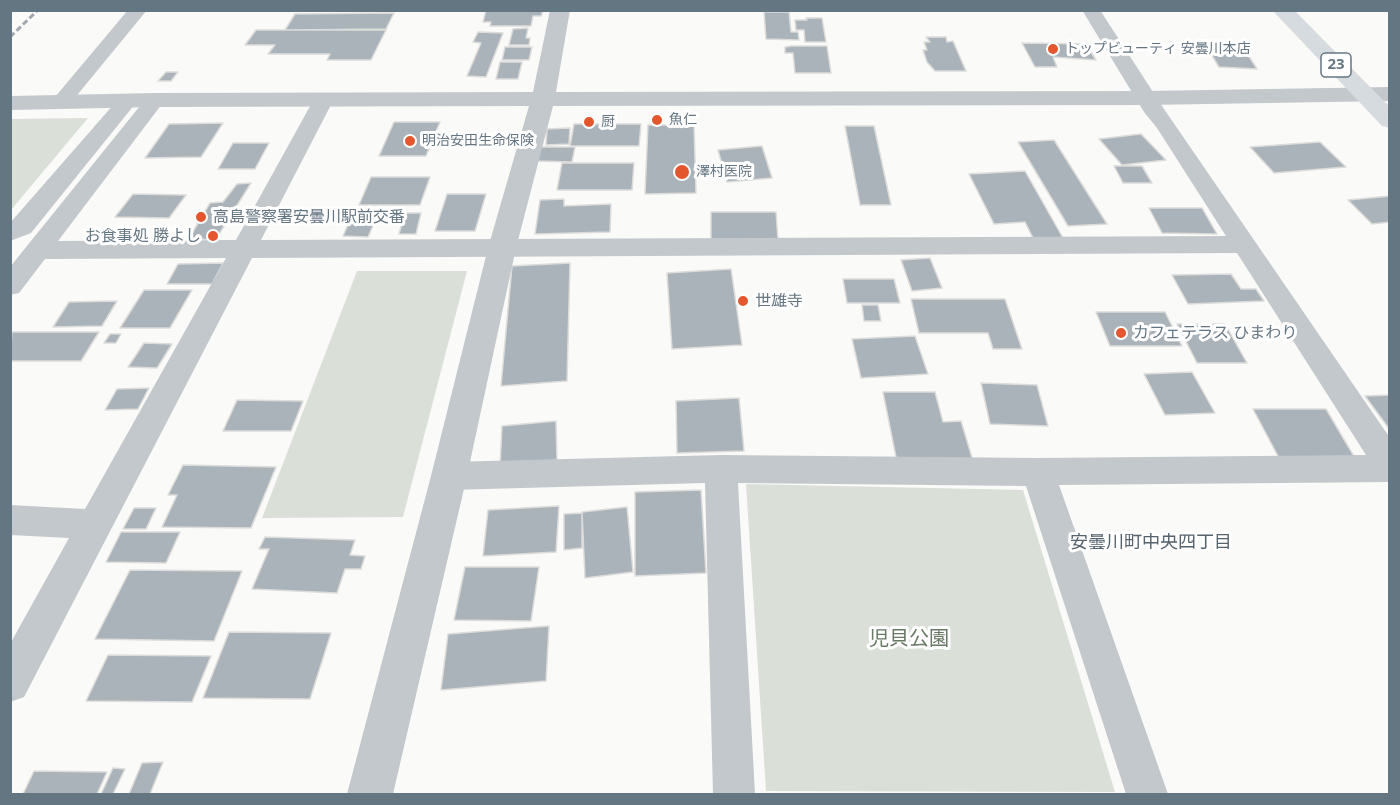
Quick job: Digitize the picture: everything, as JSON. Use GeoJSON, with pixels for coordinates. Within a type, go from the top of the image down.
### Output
{"type":"FeatureCollection","features":[{"type":"Feature","properties":{"kind":"main road","name":"23"},"geometry":{"type":"LineString","coordinates":[[1282,10],[1389,121]]}},
{"type":"Feature","properties":{"kind":"street"},"geometry":{"type":"LineString","coordinates":[[62,101],[138,10]]}},
{"type":"Feature","properties":{"kind":"street"},"geometry":{"type":"LineString","coordinates":[[370,795],[449,476],[502,248],[543,99],[560,10]]}},
{"type":"Feature","properties":{"kind":"street"},"geometry":{"type":"LineString","coordinates":[[1091,10],[1132,72],[1146,98],[1166,125],[1389,466]]}},
{"type":"Feature","properties":{"kind":"street"},"geometry":{"type":"LineString","coordinates":[[10,103],[324,99],[1146,98],[1389,94]]}},
{"type":"Feature","properties":{"kind":"street"},"geometry":{"type":"LineString","coordinates":[[10,683],[93,524],[244,250],[324,99]]}},
{"type":"Feature","properties":{"kind":"street"},"geometry":{"type":"LineString","coordinates":[[10,233],[22,227],[128,100]]}},
{"type":"Feature","properties":{"kind":"street"},"geometry":{"type":"LineString","coordinates":[[10,286],[155,100]]}},
{"type":"Feature","properties":{"kind":"street"},"geometry":{"type":"LineString","coordinates":[[37,250],[1244,244]]}},
{"type":"Feature","properties":{"kind":"street"},"geometry":{"type":"LineString","coordinates":[[449,476],[721,469],[1038,472],[1389,466]]}},
{"type":"Feature","properties":{"kind":"street"},"geometry":{"type":"LineString","coordinates":[[721,469],[734,795]]}},
{"type":"Feature","properties":{"kind":"street"},"geometry":{"type":"LineString","coordinates":[[1038,472],[1148,795]]}},
{"type":"Feature","properties":{"kind":"street"},"geometry":{"type":"LineString","coordinates":[[10,520],[93,524]]}},
{"type":"Feature","properties":{"kind":"green space"},"geometry":{"type":"Polygon","coordinates":[[[88,118],[11,210],[11,119],[88,118]]]}},
{"type":"Feature","properties":{"kind":"green space"},"geometry":{"type":"Polygon","coordinates":[[[357,271],[467,271],[403,517],[262,518],[357,271]]]}},
{"type":"Feature","properties":{"kind":"green space","name":"児貝公園"},"geometry":{"type":"Polygon","coordinates":[[[746,484],[1023,490],[1115,792],[766,791],[746,484]]]}},
{"type":"Feature","properties":{"kind":"building"},"geometry":{"type":"Polygon","coordinates":[[[486,10],[543,11],[541,16],[533,16],[531,26],[490,26],[491,22],[483,22],[486,10]]]}},
{"type":"Feature","properties":{"kind":"building"},"geometry":{"type":"Polygon","coordinates":[[[764,12],[789,12],[791,32],[798,32],[799,40],[766,39],[764,12]]]}},
{"type":"Feature","properties":{"kind":"building"},"geometry":{"type":"Polygon","coordinates":[[[394,13],[386,29],[285,30],[295,14],[394,13]]]}},
{"type":"Feature","properties":{"kind":"building"},"geometry":{"type":"Polygon","coordinates":[[[806,18],[822,18],[826,42],[805,42],[804,30],[796,30],[795,20],[807,20],[806,18]]]}},
{"type":"Feature","properties":{"kind":"building"},"geometry":{"type":"Polygon","coordinates":[[[528,28],[526,38],[530,38],[529,45],[509,45],[513,29],[528,28]]]}},
{"type":"Feature","properties":{"kind":"building"},"geometry":{"type":"Polygon","coordinates":[[[256,30],[386,30],[371,60],[327,60],[330,54],[268,54],[275,45],[245,45],[256,30]]]}},
{"type":"Feature","properties":{"kind":"building"},"geometry":{"type":"Polygon","coordinates":[[[478,32],[503,33],[486,77],[467,76],[481,43],[473,42],[478,32]]]}},
{"type":"Feature","properties":{"kind":"building"},"geometry":{"type":"Polygon","coordinates":[[[926,37],[946,37],[947,42],[953,41],[966,71],[935,71],[927,62],[923,50],[927,50],[924,42],[930,42],[926,37]]]}},
{"type":"Feature","properties":{"kind":"building"},"geometry":{"type":"Polygon","coordinates":[[[1022,43],[1086,44],[1096,60],[1053,57],[1057,67],[1035,67],[1022,43]]]}},
{"type":"Feature","properties":{"kind":"building"},"geometry":{"type":"Polygon","coordinates":[[[827,46],[831,73],[795,73],[793,53],[785,53],[785,47],[827,46]]]}},
{"type":"Feature","properties":{"kind":"building"},"geometry":{"type":"Polygon","coordinates":[[[505,47],[532,47],[529,60],[502,60],[505,47]]]}},
{"type":"Feature","properties":{"kind":"building"},"geometry":{"type":"Polygon","coordinates":[[[1208,49],[1245,50],[1257,69],[1219,67],[1208,49]]]}},
{"type":"Feature","properties":{"kind":"building"},"geometry":{"type":"Polygon","coordinates":[[[500,62],[522,62],[518,79],[496,79],[500,62]]]}},
{"type":"Feature","properties":{"kind":"building"},"geometry":{"type":"Polygon","coordinates":[[[166,72],[178,72],[171,81],[158,81],[166,72]]]}},
{"type":"Feature","properties":{"kind":"building"},"geometry":{"type":"Polygon","coordinates":[[[394,122],[440,122],[426,156],[379,156],[394,122]]]}},
{"type":"Feature","properties":{"kind":"building"},"geometry":{"type":"Polygon","coordinates":[[[223,123],[201,157],[145,158],[169,124],[223,123]]]}},
{"type":"Feature","properties":{"kind":"building"},"geometry":{"type":"Polygon","coordinates":[[[574,124],[641,124],[639,146],[570,146],[574,124]]]}},
{"type":"Feature","properties":{"kind":"building"},"geometry":{"type":"Polygon","coordinates":[[[648,125],[694,125],[696,193],[645,194],[648,125]]]}},
{"type":"Feature","properties":{"kind":"building"},"geometry":{"type":"Polygon","coordinates":[[[845,126],[874,126],[891,205],[860,205],[845,126]]]}},
{"type":"Feature","properties":{"kind":"building"},"geometry":{"type":"Polygon","coordinates":[[[570,128],[569,144],[546,145],[547,129],[570,128]]]}},
{"type":"Feature","properties":{"kind":"building"},"geometry":{"type":"Polygon","coordinates":[[[1141,134],[1166,160],[1122,165],[1099,139],[1141,134]]]}},
{"type":"Feature","properties":{"kind":"building"},"geometry":{"type":"Polygon","coordinates":[[[1054,140],[1107,224],[1068,226],[1018,142],[1054,140]]]}},
{"type":"Feature","properties":{"kind":"building"},"geometry":{"type":"Polygon","coordinates":[[[1320,142],[1346,167],[1274,173],[1250,147],[1320,142]]]}},
{"type":"Feature","properties":{"kind":"building"},"geometry":{"type":"Polygon","coordinates":[[[233,143],[269,143],[255,169],[218,169],[233,143]]]}},
{"type":"Feature","properties":{"kind":"building"},"geometry":{"type":"Polygon","coordinates":[[[762,146],[772,178],[727,182],[718,150],[762,146]]]}},
{"type":"Feature","properties":{"kind":"building"},"geometry":{"type":"Polygon","coordinates":[[[540,147],[575,147],[572,162],[537,161],[540,147]]]}},
{"type":"Feature","properties":{"kind":"building"},"geometry":{"type":"Polygon","coordinates":[[[562,163],[634,163],[632,190],[557,190],[562,163]]]}},
{"type":"Feature","properties":{"kind":"building"},"geometry":{"type":"Polygon","coordinates":[[[1114,166],[1142,166],[1152,183],[1123,183],[1114,166]]]}},
{"type":"Feature","properties":{"kind":"building"},"geometry":{"type":"Polygon","coordinates":[[[1025,171],[1063,238],[1034,240],[1025,222],[994,224],[969,174],[1025,171]]]}},
{"type":"Feature","properties":{"kind":"building"},"geometry":{"type":"Polygon","coordinates":[[[371,177],[430,177],[420,205],[359,205],[371,177]]]}},
{"type":"Feature","properties":{"kind":"building"},"geometry":{"type":"Polygon","coordinates":[[[251,183],[216,239],[188,240],[210,203],[223,202],[237,184],[251,183]]]}},
{"type":"Feature","properties":{"kind":"building"},"geometry":{"type":"Polygon","coordinates":[[[133,194],[186,195],[169,218],[115,217],[133,194]]]}},
{"type":"Feature","properties":{"kind":"building"},"geometry":{"type":"Polygon","coordinates":[[[447,194],[486,194],[475,231],[435,231],[447,194]]]}},
{"type":"Feature","properties":{"kind":"building"},"geometry":{"type":"Polygon","coordinates":[[[1390,196],[1390,222],[1372,224],[1348,200],[1390,196]]]}},
{"type":"Feature","properties":{"kind":"building"},"geometry":{"type":"Polygon","coordinates":[[[564,199],[564,206],[611,204],[610,232],[535,234],[540,200],[564,199]]]}},
{"type":"Feature","properties":{"kind":"building"},"geometry":{"type":"Polygon","coordinates":[[[1149,208],[1202,208],[1217,234],[1162,233],[1149,208]]]}},
{"type":"Feature","properties":{"kind":"building"},"geometry":{"type":"Polygon","coordinates":[[[711,212],[776,212],[778,240],[711,240],[711,212]]]}},
{"type":"Feature","properties":{"kind":"building"},"geometry":{"type":"Polygon","coordinates":[[[405,213],[421,213],[416,234],[399,234],[405,213]]]}},
{"type":"Feature","properties":{"kind":"building"},"geometry":{"type":"Polygon","coordinates":[[[351,218],[376,219],[368,237],[343,236],[351,218]]]}},
{"type":"Feature","properties":{"kind":"building"},"geometry":{"type":"Polygon","coordinates":[[[930,258],[942,288],[912,291],[901,260],[930,258]]]}},
{"type":"Feature","properties":{"kind":"building"},"geometry":{"type":"Polygon","coordinates":[[[223,263],[212,284],[167,284],[178,264],[223,263]]]}},
{"type":"Feature","properties":{"kind":"building"},"geometry":{"type":"Polygon","coordinates":[[[570,263],[567,381],[501,386],[512,266],[570,263]]]}},
{"type":"Feature","properties":{"kind":"building"},"geometry":{"type":"Polygon","coordinates":[[[731,269],[742,345],[672,349],[667,273],[731,269]]]}},
{"type":"Feature","properties":{"kind":"building"},"geometry":{"type":"Polygon","coordinates":[[[1231,274],[1241,289],[1256,289],[1264,301],[1188,304],[1172,275],[1231,274]]]}},
{"type":"Feature","properties":{"kind":"building"},"geometry":{"type":"Polygon","coordinates":[[[843,279],[894,279],[900,303],[847,303],[843,279]]]}},
{"type":"Feature","properties":{"kind":"building"},"geometry":{"type":"Polygon","coordinates":[[[144,290],[192,290],[170,328],[120,328],[144,290]]]}},
{"type":"Feature","properties":{"kind":"building"},"geometry":{"type":"Polygon","coordinates":[[[911,299],[1005,299],[1022,349],[993,349],[988,333],[919,333],[911,299]]]}},
{"type":"Feature","properties":{"kind":"building"},"geometry":{"type":"Polygon","coordinates":[[[117,301],[102,326],[53,327],[69,302],[117,301]]]}},
{"type":"Feature","properties":{"kind":"building"},"geometry":{"type":"Polygon","coordinates":[[[862,305],[878,305],[881,321],[864,321],[862,305]]]}},
{"type":"Feature","properties":{"kind":"building"},"geometry":{"type":"Polygon","coordinates":[[[1096,312],[1165,312],[1182,346],[1110,346],[1096,312]]]}},
{"type":"Feature","properties":{"kind":"building"},"geometry":{"type":"Polygon","coordinates":[[[1177,324],[1225,324],[1247,363],[1197,363],[1177,324]]]}},
{"type":"Feature","properties":{"kind":"building"},"geometry":{"type":"Polygon","coordinates":[[[12,332],[99,332],[81,361],[10,361],[12,332]]]}},
{"type":"Feature","properties":{"kind":"building"},"geometry":{"type":"Polygon","coordinates":[[[110,334],[121,334],[116,343],[104,343],[110,334]]]}},
{"type":"Feature","properties":{"kind":"building"},"geometry":{"type":"Polygon","coordinates":[[[915,336],[928,374],[861,378],[852,339],[915,336]]]}},
{"type":"Feature","properties":{"kind":"building"},"geometry":{"type":"Polygon","coordinates":[[[144,343],[172,344],[157,368],[128,367],[144,343]]]}},
{"type":"Feature","properties":{"kind":"building"},"geometry":{"type":"Polygon","coordinates":[[[1192,372],[1215,413],[1165,415],[1144,374],[1192,372]]]}},
{"type":"Feature","properties":{"kind":"building"},"geometry":{"type":"Polygon","coordinates":[[[981,383],[1037,385],[1048,426],[990,424],[981,383]]]}},
{"type":"Feature","properties":{"kind":"building"},"geometry":{"type":"Polygon","coordinates":[[[149,388],[138,409],[105,410],[117,389],[149,388]]]}},
{"type":"Feature","properties":{"kind":"building"},"geometry":{"type":"Polygon","coordinates":[[[883,392],[935,392],[943,422],[961,421],[973,461],[897,462],[883,392]]]}},
{"type":"Feature","properties":{"kind":"building"},"geometry":{"type":"Polygon","coordinates":[[[1390,395],[1390,430],[1365,396],[1390,395]]]}},
{"type":"Feature","properties":{"kind":"building"},"geometry":{"type":"Polygon","coordinates":[[[739,398],[744,451],[677,453],[676,401],[739,398]]]}},
{"type":"Feature","properties":{"kind":"building"},"geometry":{"type":"Polygon","coordinates":[[[237,400],[303,401],[291,431],[223,431],[237,400]]]}},
{"type":"Feature","properties":{"kind":"building"},"geometry":{"type":"Polygon","coordinates":[[[1253,409],[1326,409],[1355,458],[1279,458],[1253,409]]]}},
{"type":"Feature","properties":{"kind":"building"},"geometry":{"type":"Polygon","coordinates":[[[556,421],[557,460],[500,466],[502,426],[556,421]]]}},
{"type":"Feature","properties":{"kind":"building"},"geometry":{"type":"Polygon","coordinates":[[[183,465],[276,467],[251,528],[162,527],[177,495],[168,495],[183,465]]]}},
{"type":"Feature","properties":{"kind":"building"},"geometry":{"type":"Polygon","coordinates":[[[701,490],[706,573],[635,576],[635,492],[701,490]]]}},
{"type":"Feature","properties":{"kind":"building"},"geometry":{"type":"Polygon","coordinates":[[[559,506],[556,552],[483,556],[488,510],[559,506]]]}},
{"type":"Feature","properties":{"kind":"building"},"geometry":{"type":"Polygon","coordinates":[[[627,507],[633,572],[585,578],[582,512],[627,507]]]}},
{"type":"Feature","properties":{"kind":"building"},"geometry":{"type":"Polygon","coordinates":[[[134,508],[156,508],[146,529],[123,529],[134,508]]]}},
{"type":"Feature","properties":{"kind":"building"},"geometry":{"type":"Polygon","coordinates":[[[582,513],[582,548],[564,550],[564,514],[582,513]]]}},
{"type":"Feature","properties":{"kind":"building"},"geometry":{"type":"Polygon","coordinates":[[[121,532],[180,532],[166,563],[106,562],[121,532]]]}},
{"type":"Feature","properties":{"kind":"building"},"geometry":{"type":"Polygon","coordinates":[[[265,537],[355,540],[350,555],[365,556],[361,569],[345,569],[337,593],[252,589],[269,549],[259,549],[265,537]]]}},
{"type":"Feature","properties":{"kind":"building"},"geometry":{"type":"Polygon","coordinates":[[[465,567],[539,567],[531,621],[454,620],[465,567]]]}},
{"type":"Feature","properties":{"kind":"building"},"geometry":{"type":"Polygon","coordinates":[[[130,570],[242,571],[214,641],[95,639],[130,570]]]}},
{"type":"Feature","properties":{"kind":"building"},"geometry":{"type":"Polygon","coordinates":[[[549,626],[546,681],[441,690],[448,634],[549,626]]]}},
{"type":"Feature","properties":{"kind":"building"},"geometry":{"type":"Polygon","coordinates":[[[229,632],[331,633],[310,699],[203,698],[229,632]]]}},
{"type":"Feature","properties":{"kind":"building"},"geometry":{"type":"Polygon","coordinates":[[[108,655],[211,656],[192,702],[86,701],[108,655]]]}},
{"type":"Feature","properties":{"kind":"building"},"geometry":{"type":"Polygon","coordinates":[[[163,762],[150,794],[129,794],[142,763],[163,762]]]}},
{"type":"Feature","properties":{"kind":"building"},"geometry":{"type":"Polygon","coordinates":[[[113,768],[125,769],[113,794],[101,794],[113,768]]]}},
{"type":"Feature","properties":{"kind":"building"},"geometry":{"type":"Polygon","coordinates":[[[34,771],[107,772],[97,794],[23,794],[34,771]]]}},
{"type":"Feature","properties":{"kind":"railway"},"geometry":{"type":"LineString","coordinates":[[10,37],[38,10]]}},
{"type":"Feature","properties":{"kind":"place","name":"トップビューティ 安曇川本店"},"geometry":{"type":"Point","coordinates":[1053,49]}},
{"type":"Feature","properties":{"kind":"place","name":"魚仁"},"geometry":{"type":"Point","coordinates":[657,120]}},
{"type":"Feature","properties":{"kind":"place","name":"厨"},"geometry":{"type":"Point","coordinates":[589,122]}},
{"type":"Feature","properties":{"kind":"place","name":"明治安田生命保険"},"geometry":{"type":"Point","coordinates":[410,141]}},
{"type":"Feature","properties":{"kind":"place","name":"澤村医院"},"geometry":{"type":"Point","coordinates":[682,172]}},
{"type":"Feature","properties":{"kind":"place","name":"高島警察署安曇川駅前交番"},"geometry":{"type":"Point","coordinates":[201,217]}},
{"type":"Feature","properties":{"kind":"place","name":"お食事処 勝よし"},"geometry":{"type":"Point","coordinates":[213,236]}},
{"type":"Feature","properties":{"kind":"place","name":"世雄寺"},"geometry":{"type":"Point","coordinates":[743,301]}},
{"type":"Feature","properties":{"kind":"place","name":"カフェテラス ひまわり"},"geometry":{"type":"Point","coordinates":[1121,333]}},
{"type":"Feature","properties":{"kind":"district","name":"安曇川町中央四丁目"},"geometry":{"type":"Point","coordinates":[1151,543]}}]}
